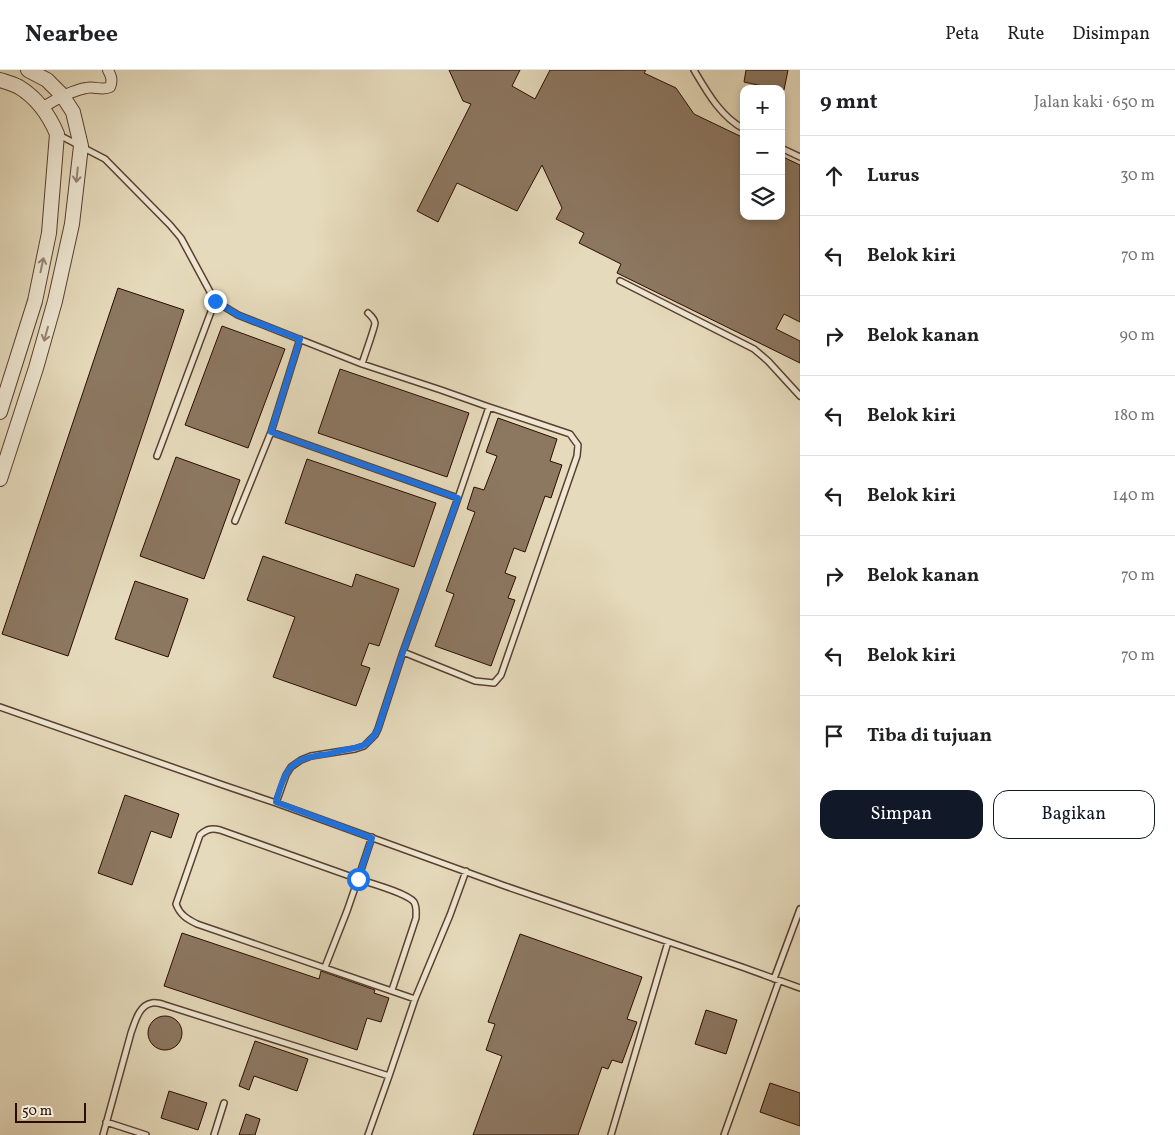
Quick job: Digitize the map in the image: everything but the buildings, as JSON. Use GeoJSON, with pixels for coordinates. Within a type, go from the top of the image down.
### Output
{"type":"FeatureCollection","features":[{"type":"Feature","properties":{"kind":"street"},"geometry":{"type":"LineString","coordinates":[[0,479],[36,368],[55,301],[72,224],[80,146],[73,112],[62,95],[47,80],[28,70]]}},
{"type":"Feature","properties":{"kind":"street"},"geometry":{"type":"LineString","coordinates":[[42,108],[62,95],[87,88],[102,89],[110,87],[112,78],[108,70]]}},
{"type":"Feature","properties":{"kind":"street"},"geometry":{"type":"LineString","coordinates":[[0,80],[20,88],[39,103],[57,134],[49,233],[35,301],[0,412]]}},
{"type":"Feature","properties":{"kind":"lane"},"geometry":{"type":"LineString","coordinates":[[694,70],[703,86],[724,114],[740,127]]}},
{"type":"Feature","properties":{"kind":"lane"},"geometry":{"type":"LineString","coordinates":[[57,134],[105,159],[181,238],[215,301],[238,315],[362,364],[570,434],[578,444],[577,456],[501,675],[494,683],[475,681],[403,652]]}},
{"type":"Feature","properties":{"kind":"lane"},"geometry":{"type":"LineString","coordinates":[[785,150],[800,157]]}},
{"type":"Feature","properties":{"kind":"lane"},"geometry":{"type":"LineString","coordinates":[[620,281],[754,349],[768,360],[800,396]]}},
{"type":"Feature","properties":{"kind":"lane"},"geometry":{"type":"LineString","coordinates":[[157,456],[215,301]]}},
{"type":"Feature","properties":{"kind":"lane"},"geometry":{"type":"LineString","coordinates":[[362,364],[375,325],[373,317],[368,313]]}},
{"type":"Feature","properties":{"kind":"lane"},"geometry":{"type":"LineString","coordinates":[[235,521],[271,432],[300,339]]}},
{"type":"Feature","properties":{"kind":"lane"},"geometry":{"type":"LineString","coordinates":[[276,802],[286,775],[291,767],[301,760],[312,756],[356,749],[364,746],[375,735],[489,407]]}},
{"type":"Feature","properties":{"kind":"lane"},"geometry":{"type":"LineString","coordinates":[[271,432],[458,498]]}},
{"type":"Feature","properties":{"kind":"lane"},"geometry":{"type":"LineString","coordinates":[[0,706],[276,802],[505,886],[800,988]]}},
{"type":"Feature","properties":{"kind":"lane"},"geometry":{"type":"LineString","coordinates":[[392,990],[416,918],[416,908],[409,898],[386,888],[220,830],[206,830],[200,835],[176,904],[184,917],[197,924],[415,999]]}},
{"type":"Feature","properties":{"kind":"lane"},"geometry":{"type":"LineString","coordinates":[[325,968],[348,911],[372,838]]}},
{"type":"Feature","properties":{"kind":"lane"},"geometry":{"type":"LineString","coordinates":[[368,1135],[415,999],[466,871]]}},
{"type":"Feature","properties":{"kind":"lane"},"geometry":{"type":"LineString","coordinates":[[724,1135],[800,909]]}},
{"type":"Feature","properties":{"kind":"lane"},"geometry":{"type":"LineString","coordinates":[[611,1135],[668,942]]}},
{"type":"Feature","properties":{"kind":"lane"},"geometry":{"type":"LineString","coordinates":[[103,1135],[137,1016],[143,1007],[152,1003],[165,1005],[389,1076]]}},
{"type":"Feature","properties":{"kind":"lane"},"geometry":{"type":"LineString","coordinates":[[214,1135],[224,1103]]}},
{"type":"Feature","properties":{"kind":"lane"},"geometry":{"type":"LineString","coordinates":[[106,1122],[146,1135]]}},
{"type":"Feature","properties":{"kind":"route"},"geometry":{"type":"LineString","coordinates":[[215,301],[238,315],[300,339],[271,432],[458,498],[375,735],[364,746],[356,749],[312,756],[301,760],[291,767],[286,775],[276,802],[372,838],[358,879]]}}]}
